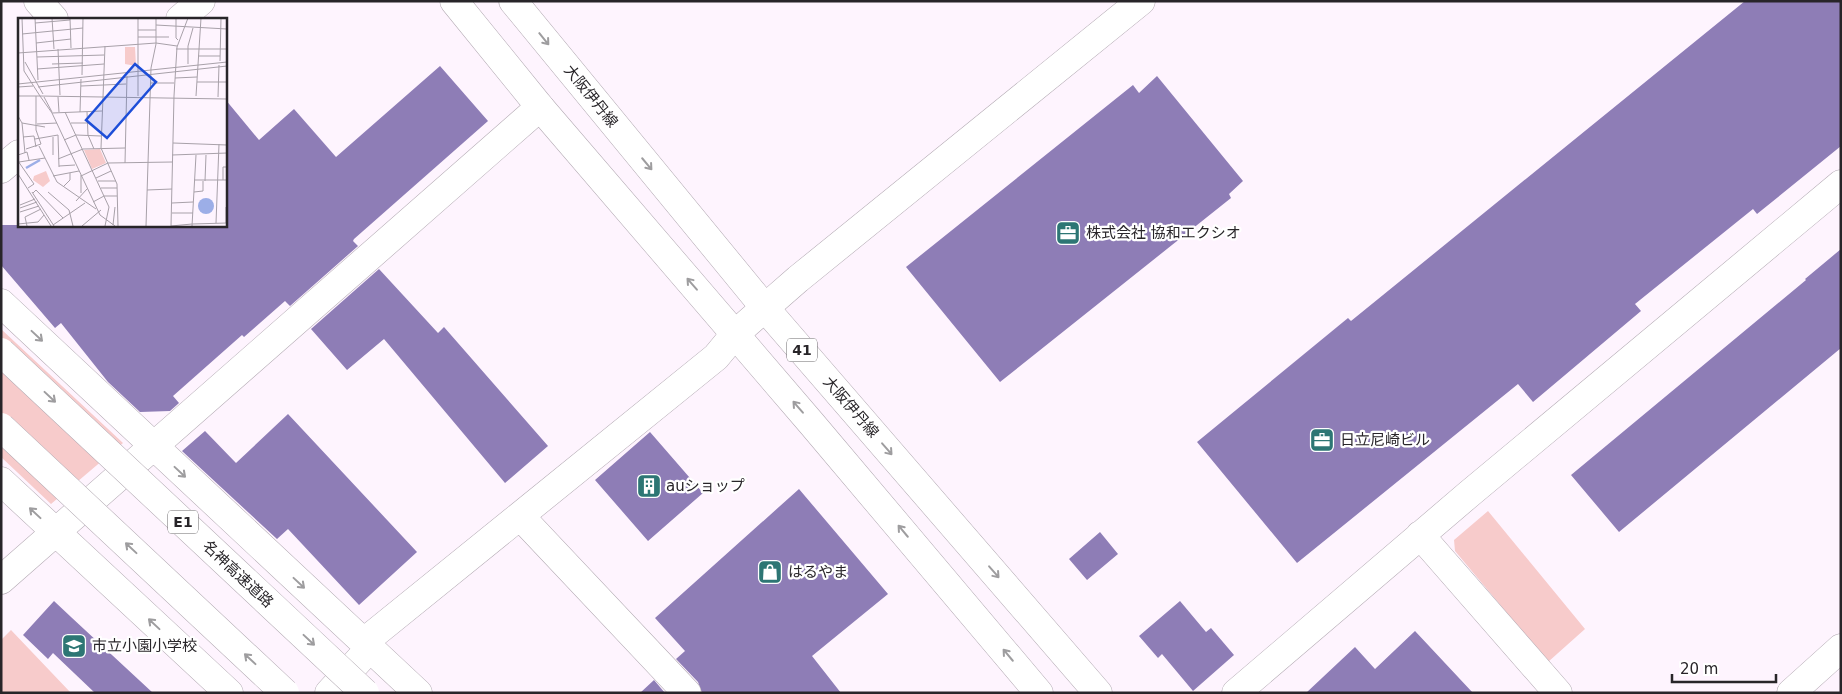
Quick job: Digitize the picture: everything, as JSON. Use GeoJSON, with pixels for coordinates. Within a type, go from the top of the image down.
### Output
{"type":"FeatureCollection","features":[{"type":"Feature","properties":{"kind":"main road"},"geometry":{"type":"LineString","coordinates":[[38,1],[53,18]]}},
{"type":"Feature","properties":{"kind":"main road"},"geometry":{"type":"LineString","coordinates":[[181,18],[200,1]]}},
{"type":"Feature","properties":{"kind":"main road","name":"41"},"geometry":{"type":"LineString","coordinates":[[454,1],[540,107],[1039,693]]}},
{"type":"Feature","properties":{"kind":"main road","name":"大阪伊丹線"},"geometry":{"type":"LineString","coordinates":[[513,1],[766,308],[1098,693]]}},
{"type":"Feature","properties":{"kind":"main road"},"geometry":{"type":"LineString","coordinates":[[329,693],[367,645],[520,516],[716,357],[735,334],[798,279],[1141,1]]}},
{"type":"Feature","properties":{"kind":"main road"},"geometry":{"type":"LineString","coordinates":[[1,580],[540,107]]}},
{"type":"Feature","properties":{"kind":"main road"},"geometry":{"type":"LineString","coordinates":[[1,169],[18,155]]}},
{"type":"Feature","properties":{"kind":"main road"},"geometry":{"type":"LineString","coordinates":[[1236,693],[1420,535],[1841,184]]}},
{"type":"Feature","properties":{"kind":"main road"},"geometry":{"type":"LineString","coordinates":[[1,303],[418,693]]}},
{"type":"Feature","properties":{"kind":"main road","name":"名神高速道路"},"geometry":{"type":"LineString","coordinates":[[1,352],[365,693]]}},
{"type":"Feature","properties":{"kind":"main road"},"geometry":{"type":"LineString","coordinates":[[1,427],[285,693]]}},
{"type":"Feature","properties":{"kind":"main road"},"geometry":{"type":"LineString","coordinates":[[1,481],[228,693]]}},
{"type":"Feature","properties":{"kind":"main road"},"geometry":{"type":"LineString","coordinates":[[520,516],[687,693]]}},
{"type":"Feature","properties":{"kind":"main road"},"geometry":{"type":"LineString","coordinates":[[1420,535],[1558,693]]}},
{"type":"Feature","properties":{"kind":"main road"},"geometry":{"type":"LineString","coordinates":[[1791,693],[1841,648]]}},
{"type":"Feature","properties":{"kind":"shaded area"},"geometry":{"type":"Polygon","coordinates":[[[1,329],[123,443],[51,504],[1,457],[1,329]]]}},
{"type":"Feature","properties":{"kind":"shaded area"},"geometry":{"type":"Polygon","coordinates":[[[1488,511],[1585,629],[1548,662],[1455,551],[1454,540],[1488,511]]]}},
{"type":"Feature","properties":{"kind":"shaded area"},"geometry":{"type":"Polygon","coordinates":[[[11,630],[71,693],[1,693],[1,640],[11,630]]]}},
{"type":"Feature","properties":{"kind":"building"},"geometry":{"type":"Polygon","coordinates":[[[1745,1],[1841,1],[1841,146],[1757,214],[1753,209],[1635,304],[1641,311],[1533,402],[1518,384],[1297,563],[1197,442],[1348,318],[1351,321],[1745,1]]]}},
{"type":"Feature","properties":{"kind":"building"},"geometry":{"type":"Polygon","coordinates":[[[440,66],[488,121],[354,239],[353,241],[358,246],[290,306],[285,301],[244,337],[242,335],[173,396],[179,403],[170,411],[140,412],[108,382],[61,323],[55,328],[1,265],[1,225],[226,226],[226,100],[259,140],[294,109],[336,157],[440,66]]]}},
{"type":"Feature","properties":{"kind":"building","name":"株式会社 協和エクシオ"},"geometry":{"type":"Polygon","coordinates":[[[1157,76],[1243,181],[1229,194],[1231,198],[1000,382],[906,267],[1133,85],[1139,93],[1157,76]]]}},
{"type":"Feature","properties":{"kind":"building"},"geometry":{"type":"Polygon","coordinates":[[[1841,249],[1841,348],[1619,532],[1571,475],[1841,249]]]}},
{"type":"Feature","properties":{"kind":"building"},"geometry":{"type":"Polygon","coordinates":[[[379,269],[438,333],[444,327],[548,446],[505,483],[384,339],[347,370],[311,329],[379,269]]]}},
{"type":"Feature","properties":{"kind":"building"},"geometry":{"type":"Polygon","coordinates":[[[288,414],[417,552],[359,605],[288,529],[277,539],[182,451],[205,431],[236,463],[288,414]]]}},
{"type":"Feature","properties":{"kind":"building","name":"auショップ"},"geometry":{"type":"Polygon","coordinates":[[[650,432],[703,493],[648,541],[595,480],[650,432]]]}},
{"type":"Feature","properties":{"kind":"building"},"geometry":{"type":"Polygon","coordinates":[[[799,489],[888,594],[812,656],[841,693],[702,693],[698,682],[676,659],[685,651],[655,618],[799,489]]]}},
{"type":"Feature","properties":{"kind":"building"},"geometry":{"type":"Polygon","coordinates":[[[1100,532],[1118,554],[1087,580],[1069,559],[1100,532]]]}},
{"type":"Feature","properties":{"kind":"building"},"geometry":{"type":"Polygon","coordinates":[[[54,601],[153,693],[95,693],[53,653],[48,659],[23,635],[54,601]]]}},
{"type":"Feature","properties":{"kind":"building"},"geometry":{"type":"Polygon","coordinates":[[[1180,601],[1206,632],[1211,628],[1234,655],[1193,691],[1162,654],[1158,658],[1139,636],[1180,601]]]}},
{"type":"Feature","properties":{"kind":"building"},"geometry":{"type":"Polygon","coordinates":[[[1415,631],[1473,693],[1306,693],[1355,647],[1375,669],[1415,631]]]}},
{"type":"Feature","properties":{"kind":"building"},"geometry":{"type":"Polygon","coordinates":[[[654,680],[665,693],[640,693],[654,680]]]}},
{"type":"Feature","properties":{"kind":"place","name":"株式会社 協和エクシオ"},"geometry":{"type":"Point","coordinates":[1068,233]}},
{"type":"Feature","properties":{"kind":"place","name":"日立尼崎ビル"},"geometry":{"type":"Point","coordinates":[1322,440]}},
{"type":"Feature","properties":{"kind":"place","name":"auショップ"},"geometry":{"type":"Point","coordinates":[649,486]}},
{"type":"Feature","properties":{"kind":"place","name":"はるやま"},"geometry":{"type":"Point","coordinates":[770,572]}},
{"type":"Feature","properties":{"kind":"place","name":"市立小園小学校"},"geometry":{"type":"Point","coordinates":[74,646]}}]}
